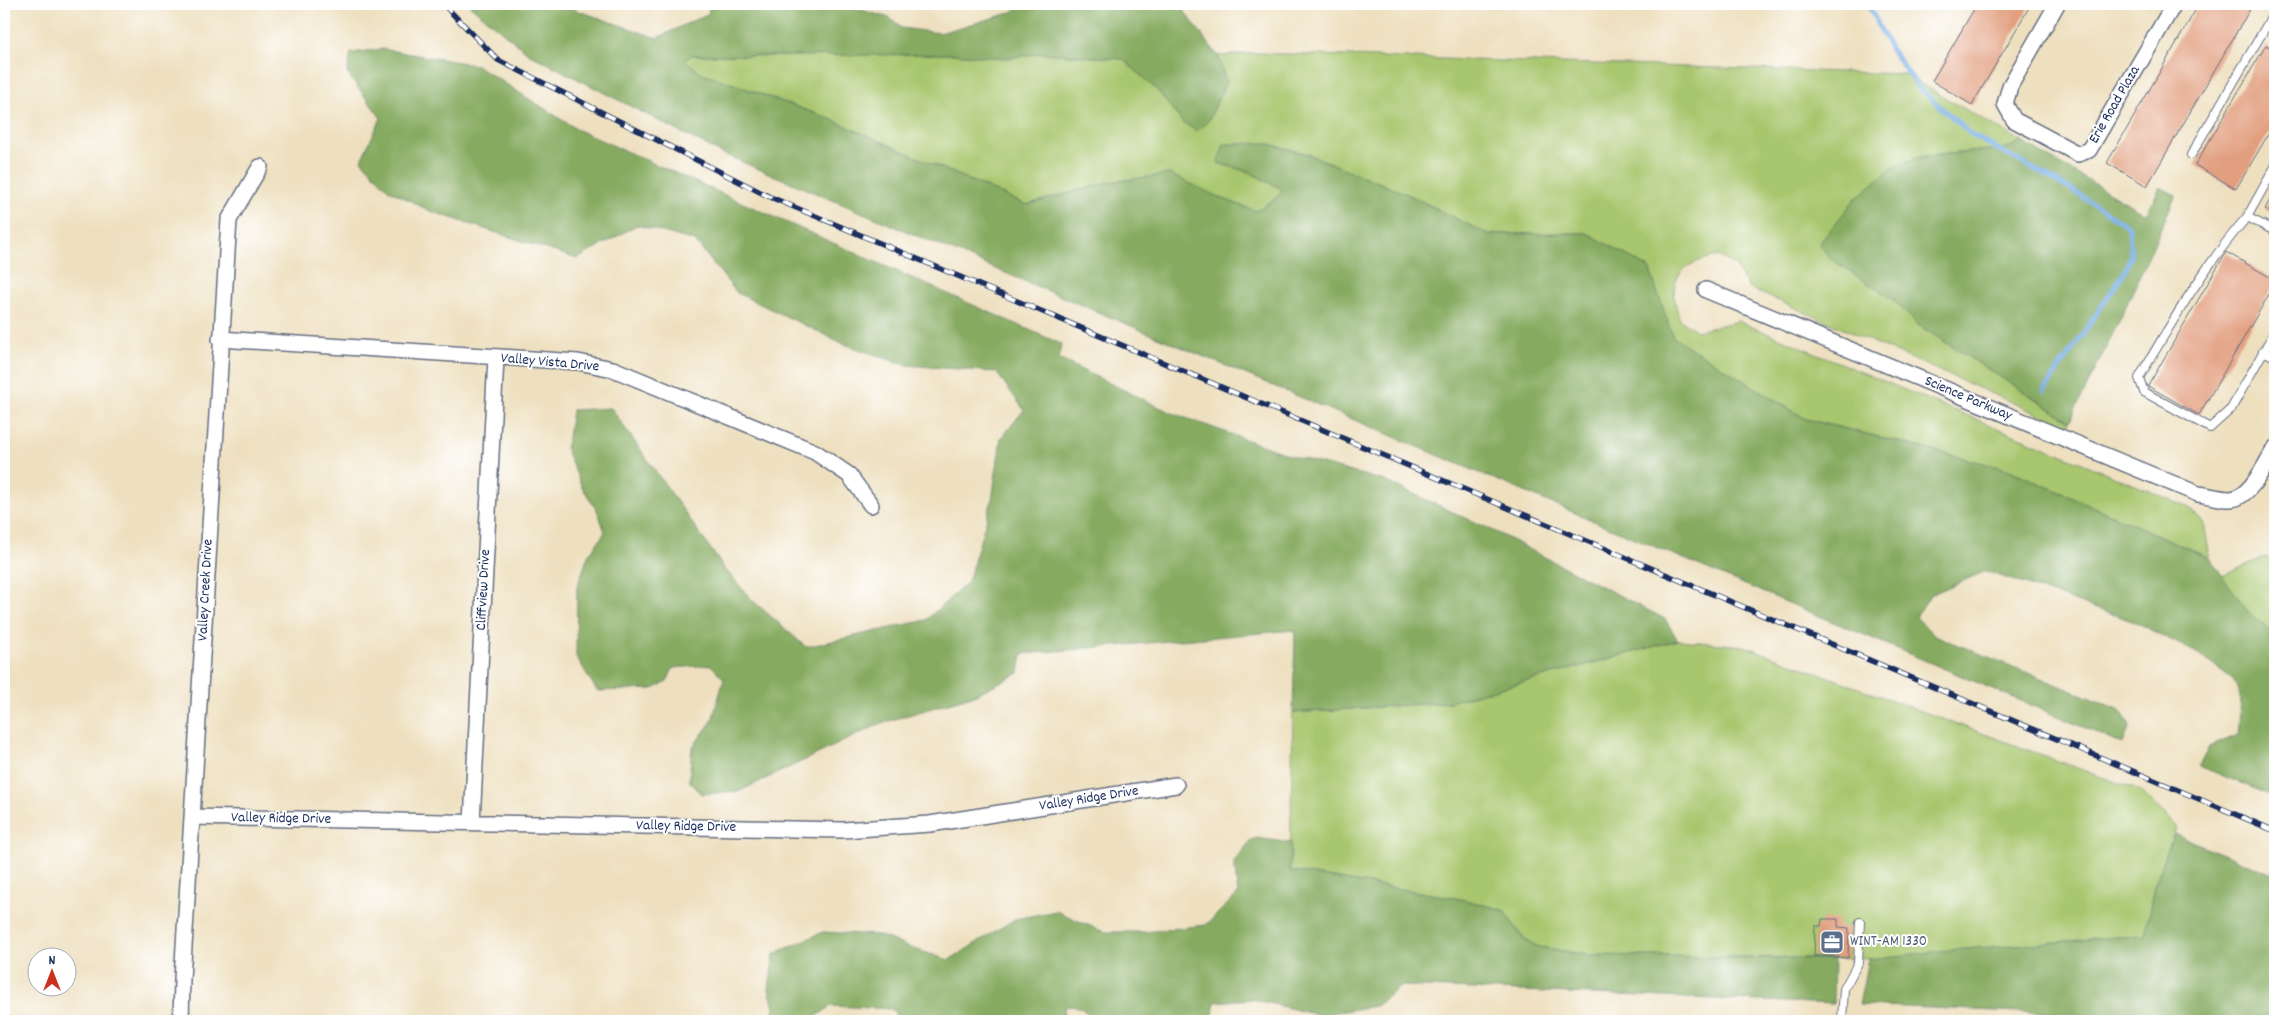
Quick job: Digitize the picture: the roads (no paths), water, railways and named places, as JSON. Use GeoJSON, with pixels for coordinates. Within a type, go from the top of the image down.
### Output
{"type":"FeatureCollection","features":[{"type":"Feature","properties":{"kind":"street","name":"Erie Road Plaza"},"geometry":{"type":"LineString","coordinates":[[2057,4],[2010,86],[2005,104],[2014,120],[2078,154],[2089,150],[2174,4]]}},
{"type":"Feature","properties":{"kind":"street","name":"Valley Creek Drive"},"geometry":{"type":"LineString","coordinates":[[181,1021],[220,339],[229,220],[260,167]]}},
{"type":"Feature","properties":{"kind":"street","name":"Science Parkway"},"geometry":{"type":"LineString","coordinates":[[1706,290],[2186,490],[2231,499],[2243,494],[2255,482],[2275,448]]}},
{"type":"Feature","properties":{"kind":"street","name":"Valley Vista Drive"},"geometry":{"type":"LineString","coordinates":[[220,339],[578,362],[613,369],[815,452],[849,475],[872,505]]}},
{"type":"Feature","properties":{"kind":"street","name":"Cliffview Drive"},"geometry":{"type":"LineString","coordinates":[[472,822],[496,358]]}},
{"type":"Feature","properties":{"kind":"street","name":"Valley Ridge Drive"},"geometry":{"type":"LineString","coordinates":[[193,817],[843,830],[930,824],[1176,785]]}},
{"type":"Feature","properties":{"kind":"lane"},"geometry":{"type":"LineString","coordinates":[[2191,155],[2274,16]]}},
{"type":"Feature","properties":{"kind":"lane"},"geometry":{"type":"LineString","coordinates":[[2275,167],[2247,217],[2223,244],[2182,305],[2139,378],[2144,392],[2210,428],[2230,409],[2275,331]]}},
{"type":"Feature","properties":{"kind":"lane"},"geometry":{"type":"LineString","coordinates":[[2247,217],[2275,231]]}},
{"type":"Feature","properties":{"kind":"lane"},"geometry":{"type":"LineString","coordinates":[[2263,351],[2275,357]]}},
{"type":"Feature","properties":{"kind":"lane"},"geometry":{"type":"LineString","coordinates":[[1842,1021],[1844,989],[1858,963],[1860,922]]}},
{"type":"Feature","properties":{"kind":"waterway"},"geometry":{"type":"LineString","coordinates":[[1868,4],[1890,48],[1919,88],[1972,135],[2077,193],[2129,227],[2131,256],[2122,276],[2044,391]]}},
{"type":"Feature","properties":{"kind":"railway"},"geometry":{"type":"LineString","coordinates":[[443,4],[498,60],[768,196],[2275,831]]}},
{"type":"Feature","properties":{"kind":"place","name":"WINT-AM 1330"},"geometry":{"type":"Point","coordinates":[1832,942]}}]}
